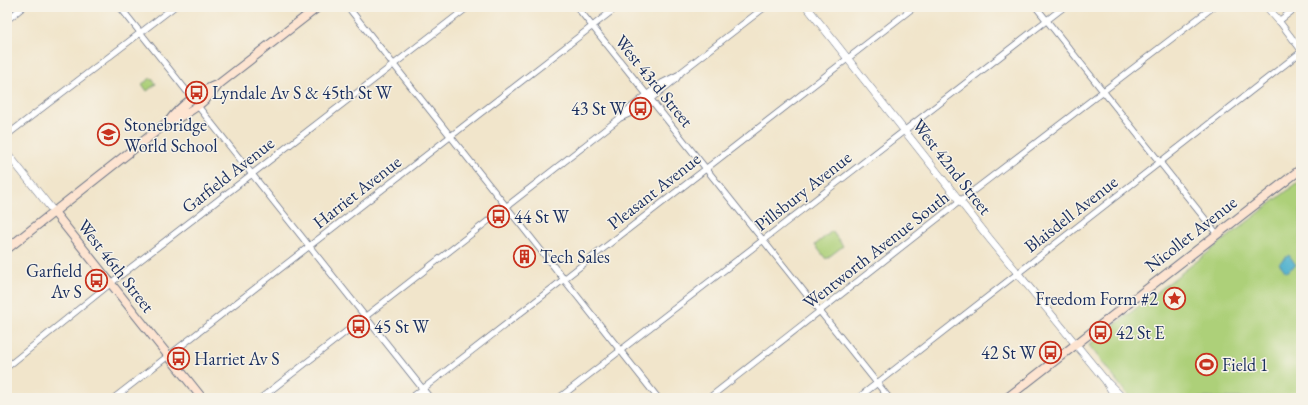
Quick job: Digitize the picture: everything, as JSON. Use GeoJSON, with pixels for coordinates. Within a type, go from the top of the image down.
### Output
{"type":"FeatureCollection","features":[{"type":"Feature","properties":{"kind":"main road"},"geometry":{"type":"LineString","coordinates":[[7,249],[169,122],[176,119],[210,87],[219,84],[318,7]]}},
{"type":"Feature","properties":{"kind":"main road","name":"Nicollet Avenue"},"geometry":{"type":"LineString","coordinates":[[1007,398],[1301,169]]}},
{"type":"Feature","properties":{"kind":"main road","name":"West 46th Street"},"geometry":{"type":"LineString","coordinates":[[54,212],[202,398]]}},
{"type":"Feature","properties":{"kind":"street"},"geometry":{"type":"LineString","coordinates":[[7,20],[23,7]]}},
{"type":"Feature","properties":{"kind":"street"},"geometry":{"type":"LineString","coordinates":[[120,7],[430,398]]}},
{"type":"Feature","properties":{"kind":"street"},"geometry":{"type":"LineString","coordinates":[[7,135],[174,7]]}},
{"type":"Feature","properties":{"kind":"street"},"geometry":{"type":"LineString","coordinates":[[348,7],[658,398]]}},
{"type":"Feature","properties":{"kind":"street","name":"Garfield Avenue"},"geometry":{"type":"LineString","coordinates":[[7,367],[110,284],[468,7]]}},
{"type":"Feature","properties":{"kind":"street","name":"West 43rd Street"},"geometry":{"type":"LineString","coordinates":[[577,7],[890,398]]}},
{"type":"Feature","properties":{"kind":"street","name":"Harriet Avenue"},"geometry":{"type":"LineString","coordinates":[[114,398],[167,355],[310,246],[617,7]]}},
{"type":"Feature","properties":{"kind":"street"},"geometry":{"type":"LineString","coordinates":[[260,398],[507,208],[620,118],[635,111],[649,97],[765,7]]}},
{"type":"Feature","properties":{"kind":"street","name":"West 42nd Street"},"geometry":{"type":"LineString","coordinates":[[807,7],[905,129],[960,201],[1105,380]]}},
{"type":"Feature","properties":{"kind":"street","name":"Pleasant Avenue"},"geometry":{"type":"LineString","coordinates":[[411,398],[914,7]]}},
{"type":"Feature","properties":{"kind":"street"},"geometry":{"type":"LineString","coordinates":[[1036,7],[1217,234]]}},
{"type":"Feature","properties":{"kind":"street","name":"Pillsbury Avenue"},"geometry":{"type":"LineString","coordinates":[[560,398],[1064,7]]}},
{"type":"Feature","properties":{"kind":"street","name":"Wentworth Avenue South"},"geometry":{"type":"LineString","coordinates":[[709,398],[960,201],[1213,7]]}},
{"type":"Feature","properties":{"kind":"street"},"geometry":{"type":"LineString","coordinates":[[1267,7],[1301,51]]}},
{"type":"Feature","properties":{"kind":"street"},"geometry":{"type":"LineString","coordinates":[[1278,21],[1297,7]]}},
{"type":"Feature","properties":{"kind":"street","name":"Blaisdell Avenue"},"geometry":{"type":"LineString","coordinates":[[858,398],[1160,163],[1301,51]]}},
{"type":"Feature","properties":{"kind":"street","name":"West 46th Street"},"geometry":{"type":"LineString","coordinates":[[7,153],[54,212]]}},
{"type":"Feature","properties":{"kind":"street"},"geometry":{"type":"LineString","coordinates":[[1105,380],[1116,398]]}},
{"type":"Feature","properties":{"kind":"street"},"geometry":{"type":"LineString","coordinates":[[1105,380],[1123,398]]}},
{"type":"Feature","properties":{"kind":"green space"},"geometry":{"type":"Polygon","coordinates":[[[151,78],[156,84],[147,91],[142,84],[151,78]]]}},
{"type":"Feature","properties":{"kind":"green space"},"geometry":{"type":"Polygon","coordinates":[[[1301,180],[1301,398],[1130,398],[1089,345],[1301,180]]]}},
{"type":"Feature","properties":{"kind":"green space"},"geometry":{"type":"Polygon","coordinates":[[[832,231],[843,246],[826,259],[815,245],[832,231]]]}},
{"type":"Feature","properties":{"kind":"water"},"geometry":{"type":"Polygon","coordinates":[[[1289,255],[1296,265],[1286,272],[1279,263],[1289,255]]]}},
{"type":"Feature","properties":{"kind":"place","name":"Lyndale Av S & 45th St W"},"geometry":{"type":"Point","coordinates":[196,93]}},
{"type":"Feature","properties":{"kind":"place","name":"43 St W"},"geometry":{"type":"Point","coordinates":[641,109]}},
{"type":"Feature","properties":{"kind":"place","name":"Stonebridge World School"},"geometry":{"type":"Point","coordinates":[108,135]}},
{"type":"Feature","properties":{"kind":"place","name":"44 St W"},"geometry":{"type":"Point","coordinates":[498,217]}},
{"type":"Feature","properties":{"kind":"place","name":"Tech Sales"},"geometry":{"type":"Point","coordinates":[525,257]}},
{"type":"Feature","properties":{"kind":"place","name":"Garfield Av S"},"geometry":{"type":"Point","coordinates":[97,281]}},
{"type":"Feature","properties":{"kind":"place","name":"Freedom Form #2"},"geometry":{"type":"Point","coordinates":[1174,299]}},
{"type":"Feature","properties":{"kind":"place","name":"45 St W"},"geometry":{"type":"Point","coordinates":[358,327]}},
{"type":"Feature","properties":{"kind":"place","name":"42 St E"},"geometry":{"type":"Point","coordinates":[1101,333]}},
{"type":"Feature","properties":{"kind":"place","name":"42 St W"},"geometry":{"type":"Point","coordinates":[1051,353]}},
{"type":"Feature","properties":{"kind":"place","name":"Harriet Av S"},"geometry":{"type":"Point","coordinates":[179,359]}},
{"type":"Feature","properties":{"kind":"place","name":"Field 1"},"geometry":{"type":"Point","coordinates":[1206,365]}}]}
